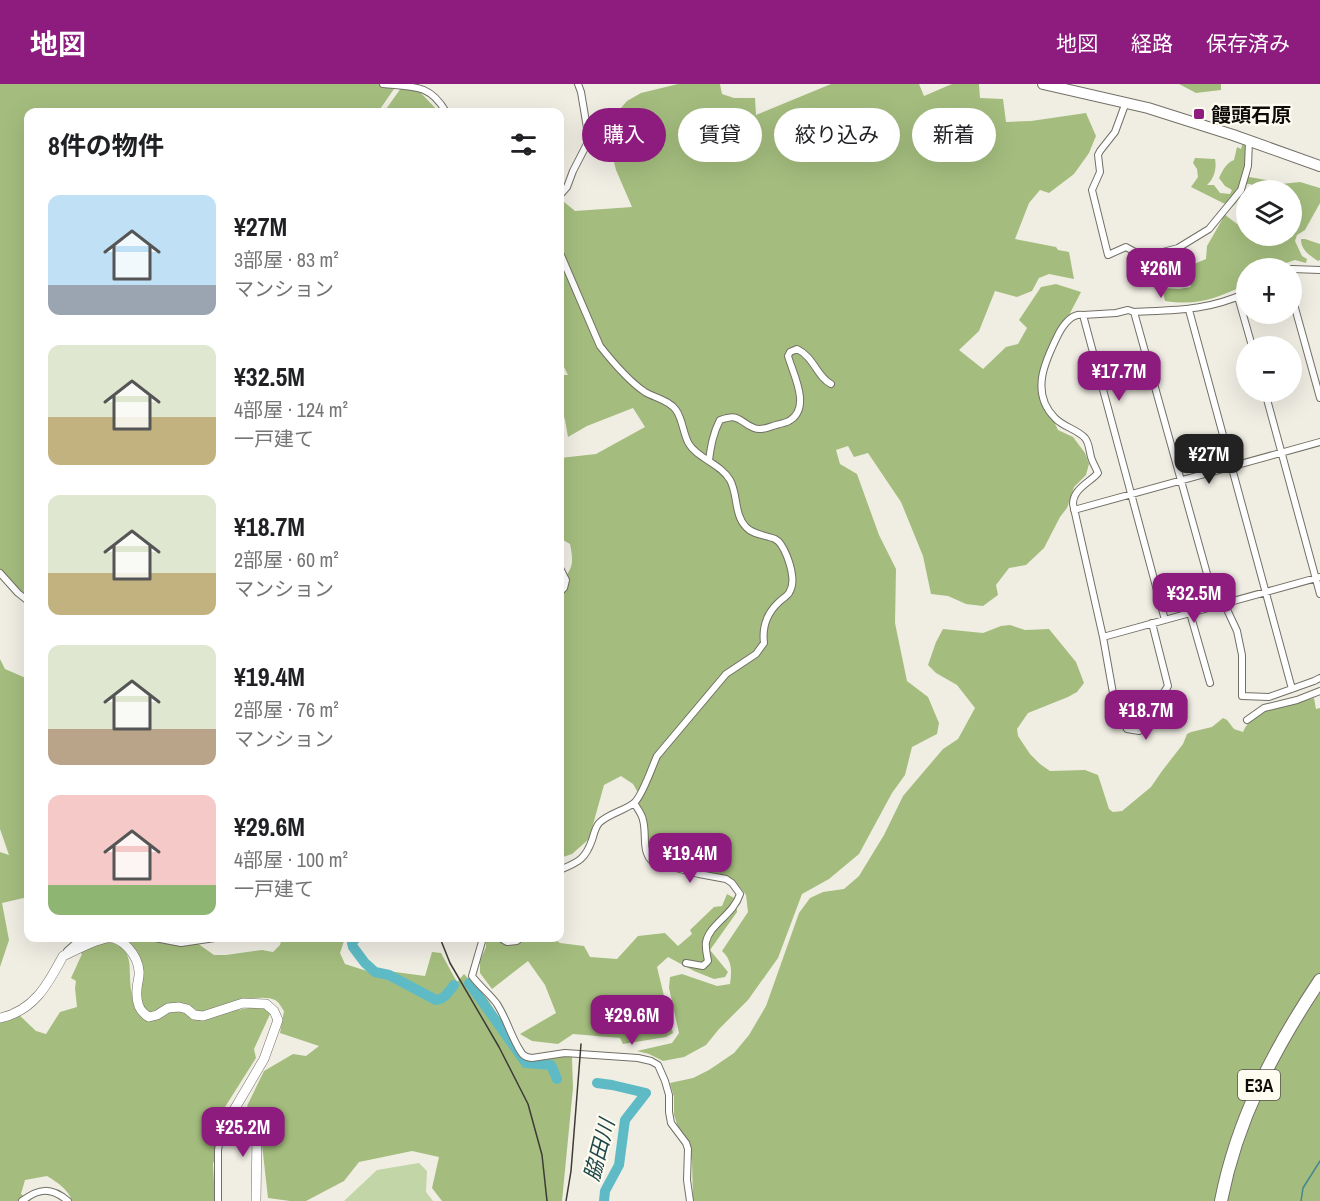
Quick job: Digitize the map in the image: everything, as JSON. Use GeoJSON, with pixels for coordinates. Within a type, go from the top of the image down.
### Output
{"type":"FeatureCollection","features":[{"type":"Feature","properties":{"kind":"highway","name":"E3A"},"geometry":{"type":"LineString","coordinates":[[1221,1201],[1234,1152],[1256,1091],[1296,1016],[1320,980]]}},
{"type":"Feature","properties":{"kind":"main road"},"geometry":{"type":"LineString","coordinates":[[1043,84],[1148,108],[1320,166]]}},
{"type":"Feature","properties":{"kind":"street"},"geometry":{"type":"LineString","coordinates":[[383,84],[426,88],[435,95],[444,108]]}},
{"type":"Feature","properties":{"kind":"street"},"geometry":{"type":"LineString","coordinates":[[564,190],[589,140],[585,109],[578,84]]}},
{"type":"Feature","properties":{"kind":"street"},"geometry":{"type":"LineString","coordinates":[[1126,102],[1115,132],[1098,155],[1100,172],[1092,190],[1107,255],[1126,247],[1144,257],[1167,252],[1209,230],[1241,190],[1248,166],[1249,141]]}},
{"type":"Feature","properties":{"kind":"street"},"geometry":{"type":"LineString","coordinates":[[564,263],[600,346],[642,390],[675,408],[688,444],[720,468],[729,478],[734,487],[738,512],[746,528],[780,542],[793,577],[789,593],[769,614],[763,632],[764,643],[756,654],[726,674],[657,756],[641,793],[634,803],[598,824],[588,852],[584,857],[564,868]]}},
{"type":"Feature","properties":{"kind":"street"},"geometry":{"type":"LineString","coordinates":[[1302,269],[1320,270]]}},
{"type":"Feature","properties":{"kind":"street"},"geometry":{"type":"LineString","coordinates":[[1152,623],[1168,686],[1139,731],[1127,729],[1116,710],[1074,510],[1073,499],[1077,491],[1098,473],[1087,440],[1055,419],[1046,405],[1042,395],[1043,371],[1063,325],[1080,314],[1116,313],[1128,310],[1134,312],[1189,310],[1236,298]]}},
{"type":"Feature","properties":{"kind":"street"},"geometry":{"type":"LineString","coordinates":[[1189,310],[1292,689]]}},
{"type":"Feature","properties":{"kind":"street"},"geometry":{"type":"LineString","coordinates":[[1134,312],[1216,606]]}},
{"type":"Feature","properties":{"kind":"street"},"geometry":{"type":"LineString","coordinates":[[1083,315],[1165,620]]}},
{"type":"Feature","properties":{"kind":"street"},"geometry":{"type":"LineString","coordinates":[[1299,324],[1320,398]]}},
{"type":"Feature","properties":{"kind":"street"},"geometry":{"type":"LineString","coordinates":[[709,460],[714,430],[720,420],[735,417],[762,430],[789,421],[796,416],[800,394],[788,356],[790,352],[797,349],[808,356],[826,381],[831,384]]}},
{"type":"Feature","properties":{"kind":"street"},"geometry":{"type":"LineString","coordinates":[[1268,402],[1318,578],[1320,594]]}},
{"type":"Feature","properties":{"kind":"street"},"geometry":{"type":"LineString","coordinates":[[1074,510],[1320,442]]}},
{"type":"Feature","properties":{"kind":"street"},"geometry":{"type":"LineString","coordinates":[[0,573],[24,597]]}},
{"type":"Feature","properties":{"kind":"street"},"geometry":{"type":"LineString","coordinates":[[1102,637],[1318,578]]}},
{"type":"Feature","properties":{"kind":"street"},"geometry":{"type":"LineString","coordinates":[[1224,603],[1237,631],[1242,655],[1242,696],[1269,697],[1320,678]]}},
{"type":"Feature","properties":{"kind":"street"},"geometry":{"type":"LineString","coordinates":[[1190,613],[1210,683]]}},
{"type":"Feature","properties":{"kind":"street"},"geometry":{"type":"LineString","coordinates":[[1247,720],[1264,708],[1297,700],[1320,691]]}},
{"type":"Feature","properties":{"kind":"street"},"geometry":{"type":"LineString","coordinates":[[634,803],[644,823],[646,853],[649,859],[653,862],[726,879],[740,894],[735,906],[708,935],[706,941],[708,961],[703,966],[686,963]]}},
{"type":"Feature","properties":{"kind":"street"},"geometry":{"type":"LineString","coordinates":[[0,1018],[20,1012],[32,1003],[63,956],[78,942]]}},
{"type":"Feature","properties":{"kind":"street"},"geometry":{"type":"LineString","coordinates":[[63,956],[96,942]]}},
{"type":"Feature","properties":{"kind":"street"},"geometry":{"type":"LineString","coordinates":[[121,942],[128,947],[136,960],[140,972],[136,990],[138,1005],[142,1013],[149,1017],[168,1008],[179,1006],[194,1015],[202,1016],[243,1003],[266,1004],[274,1011],[278,1020],[264,1059],[231,1115],[220,1139],[218,1201]]}},
{"type":"Feature","properties":{"kind":"street"},"geometry":{"type":"LineString","coordinates":[[482,942],[472,976],[495,1001],[523,1056],[532,1058],[566,1053],[638,1058],[658,1065],[669,1095],[671,1123],[688,1149],[687,1180],[690,1201]]}},
{"type":"Feature","properties":{"kind":"street"},"geometry":{"type":"LineString","coordinates":[[231,1115],[256,1129],[256,1201]]}},
{"type":"Feature","properties":{"kind":"street"},"geometry":{"type":"LineString","coordinates":[[22,1201],[30,1195],[45,1190],[60,1194],[68,1201]]}},
{"type":"Feature","properties":{"kind":"green space"},"geometry":{"type":"Polygon","coordinates":[[[0,84],[383,84],[394,89],[381,108],[24,108],[24,595],[0,574],[0,84]]]}},
{"type":"Feature","properties":{"kind":"green space"},"geometry":{"type":"Polygon","coordinates":[[[678,84],[720,84],[722,94],[734,98],[755,98],[756,108],[678,108],[678,162],[762,162],[762,113],[831,84],[919,84],[924,96],[952,84],[979,84],[980,98],[1003,99],[1006,122],[1031,121],[1086,113],[1096,136],[1089,153],[1074,174],[1049,193],[1040,190],[1029,203],[1015,239],[1056,247],[1058,250],[1069,252],[1074,279],[1049,274],[1039,278],[1032,291],[1017,297],[995,291],[979,331],[959,350],[983,369],[1006,347],[1018,344],[1027,328],[1019,320],[1041,287],[1056,284],[1081,292],[1048,362],[1044,391],[1048,408],[1058,430],[1073,437],[1085,453],[1089,464],[1086,475],[1074,487],[1067,508],[1044,548],[1026,565],[1009,568],[996,585],[998,595],[983,606],[966,604],[948,596],[931,594],[923,556],[901,502],[868,453],[854,457],[848,446],[836,450],[840,464],[857,474],[879,535],[896,569],[895,623],[907,681],[928,697],[939,723],[937,734],[912,747],[905,775],[892,793],[859,854],[829,879],[802,894],[778,958],[748,1000],[706,1045],[684,1057],[663,1061],[637,1051],[672,1043],[679,1033],[669,988],[670,977],[682,974],[717,986],[730,984],[731,966],[722,951],[748,912],[746,895],[735,881],[645,855],[637,791],[633,784],[621,776],[604,785],[589,839],[572,854],[564,857],[564,578],[570,569],[572,556],[570,544],[564,541],[564,458],[596,454],[645,427],[633,408],[587,426],[568,437],[564,417],[564,375],[568,375],[564,367],[564,202],[575,211],[632,207],[614,162],[666,162],[666,108],[621,108],[627,101],[641,93],[678,84]]]}},
{"type":"Feature","properties":{"kind":"green space"},"geometry":{"type":"Polygon","coordinates":[[[1179,84],[1221,84],[1221,90],[1196,93],[1179,84]]]}},
{"type":"Feature","properties":{"kind":"green space"},"geometry":{"type":"Polygon","coordinates":[[[401,88],[420,92],[435,108],[387,108],[401,88]]]}},
{"type":"Feature","properties":{"kind":"green space"},"geometry":{"type":"Polygon","coordinates":[[[1242,145],[1250,146],[1249,177],[1266,180],[1236,180],[1236,203],[1233,206],[1191,187],[1198,177],[1193,163],[1195,158],[1215,159],[1214,173],[1207,185],[1214,185],[1220,193],[1230,194],[1232,190],[1225,186],[1219,178],[1227,165],[1234,160],[1237,147],[1241,149],[1242,145]]]}},
{"type":"Feature","properties":{"kind":"green space"},"geometry":{"type":"Polygon","coordinates":[[[1302,183],[1320,188],[1320,203],[1302,232],[1302,183]]]}},
{"type":"Feature","properties":{"kind":"green space"},"geometry":{"type":"Polygon","coordinates":[[[1224,214],[1236,223],[1236,246],[1297,246],[1302,256],[1307,259],[1306,263],[1302,262],[1302,258],[1236,258],[1236,289],[1198,302],[1165,301],[1162,288],[1191,287],[1182,269],[1206,259],[1207,246],[1224,214]]]}},
{"type":"Feature","properties":{"kind":"green space"},"geometry":{"type":"Polygon","coordinates":[[[1302,239],[1320,244],[1320,260],[1318,261],[1302,246],[1302,239]]]}},
{"type":"Feature","properties":{"kind":"green space"},"geometry":{"type":"Polygon","coordinates":[[[1010,625],[1025,630],[1049,629],[1076,662],[1084,683],[1077,692],[1068,697],[1028,713],[1017,729],[1018,736],[1030,754],[1050,771],[1085,770],[1098,775],[1109,809],[1113,812],[1122,811],[1151,787],[1183,744],[1187,734],[1212,727],[1223,718],[1234,729],[1243,732],[1248,723],[1264,711],[1314,698],[1316,709],[1320,708],[1320,1201],[693,1201],[692,1161],[687,1142],[679,1130],[674,1115],[674,1097],[670,1083],[693,1078],[734,1053],[749,1035],[766,1006],[799,913],[810,898],[823,892],[844,889],[859,876],[884,835],[903,796],[943,749],[958,739],[975,708],[957,685],[936,673],[928,665],[943,629],[983,633],[1010,625]]]}},
{"type":"Feature","properties":{"kind":"green space"},"geometry":{"type":"Polygon","coordinates":[[[0,659],[5,669],[24,677],[24,898],[2,903],[9,940],[0,967],[0,852],[9,855],[0,829],[0,659]]]}},
{"type":"Feature","properties":{"kind":"green space"},"geometry":{"type":"Polygon","coordinates":[[[727,894],[736,899],[737,912],[710,950],[728,972],[725,977],[714,979],[668,957],[657,967],[673,1033],[666,1037],[623,1044],[620,1038],[573,1034],[558,1044],[532,1041],[520,1034],[556,1013],[545,985],[528,961],[492,989],[480,973],[480,961],[486,942],[559,942],[584,946],[590,957],[617,959],[638,936],[665,933],[678,946],[692,934],[690,930],[714,907],[722,906],[727,894]]]}},
{"type":"Feature","properties":{"kind":"green space"},"geometry":{"type":"Polygon","coordinates":[[[102,942],[116,944],[123,949],[129,961],[132,994],[147,1018],[170,1010],[181,1010],[191,1016],[266,1006],[271,1012],[254,1049],[256,1058],[218,1118],[220,1142],[213,1164],[215,1201],[72,1201],[59,1184],[47,1176],[25,1180],[21,1194],[31,1201],[0,1201],[0,1018],[16,1012],[36,1031],[46,1034],[60,1012],[77,1007],[76,981],[71,978],[82,954],[78,951],[102,942]]]}},
{"type":"Feature","properties":{"kind":"green space"},"geometry":{"type":"Polygon","coordinates":[[[120,942],[163,942],[181,946],[197,943],[214,955],[226,955],[262,950],[273,952],[281,942],[344,942],[340,953],[345,964],[367,971],[388,971],[425,976],[432,952],[441,953],[457,982],[464,974],[488,1000],[522,1054],[572,1057],[573,1088],[562,1201],[442,1201],[432,1188],[439,1157],[412,1151],[359,1162],[344,1181],[306,1201],[268,1198],[259,1118],[247,1106],[264,1071],[293,1054],[306,1056],[319,1046],[280,1033],[284,1011],[279,1003],[268,998],[238,1001],[200,1012],[185,1004],[147,1013],[142,1008],[143,972],[120,942]]]}},
{"type":"Feature","properties":{"kind":"green space"},"geometry":{"type":"Polygon","coordinates":[[[419,1163],[427,1171],[426,1192],[433,1201],[344,1201],[377,1170],[419,1163]]]}},
{"type":"Feature","properties":{"kind":"waterway","name":"脇田川"},"geometry":{"type":"LineString","coordinates":[[353,942],[353,947],[375,972],[389,975],[436,1000],[444,996],[454,985]]}},
{"type":"Feature","properties":{"kind":"waterway","name":"脇田川"},"geometry":{"type":"LineString","coordinates":[[469,983],[526,1063],[551,1065],[557,1079]]}},
{"type":"Feature","properties":{"kind":"waterway","name":"脇田川"},"geometry":{"type":"LineString","coordinates":[[597,1083],[646,1093],[625,1120],[619,1165],[605,1191],[604,1201]]}},
{"type":"Feature","properties":{"kind":"waterway"},"geometry":{"type":"LineString","coordinates":[[1301,1201],[1303,1188],[1320,1161]]}},
{"type":"Feature","properties":{"kind":"railway"},"geometry":{"type":"LineString","coordinates":[[442,942],[450,963],[499,1047],[528,1104],[542,1155],[547,1201]]}},
{"type":"Feature","properties":{"kind":"railway"},"geometry":{"type":"LineString","coordinates":[[566,1201],[571,1171],[581,1044]]}},
{"type":"Feature","properties":{"kind":"place","name":"饅頭石原"},"geometry":{"type":"Point","coordinates":[1199,114]}}]}
